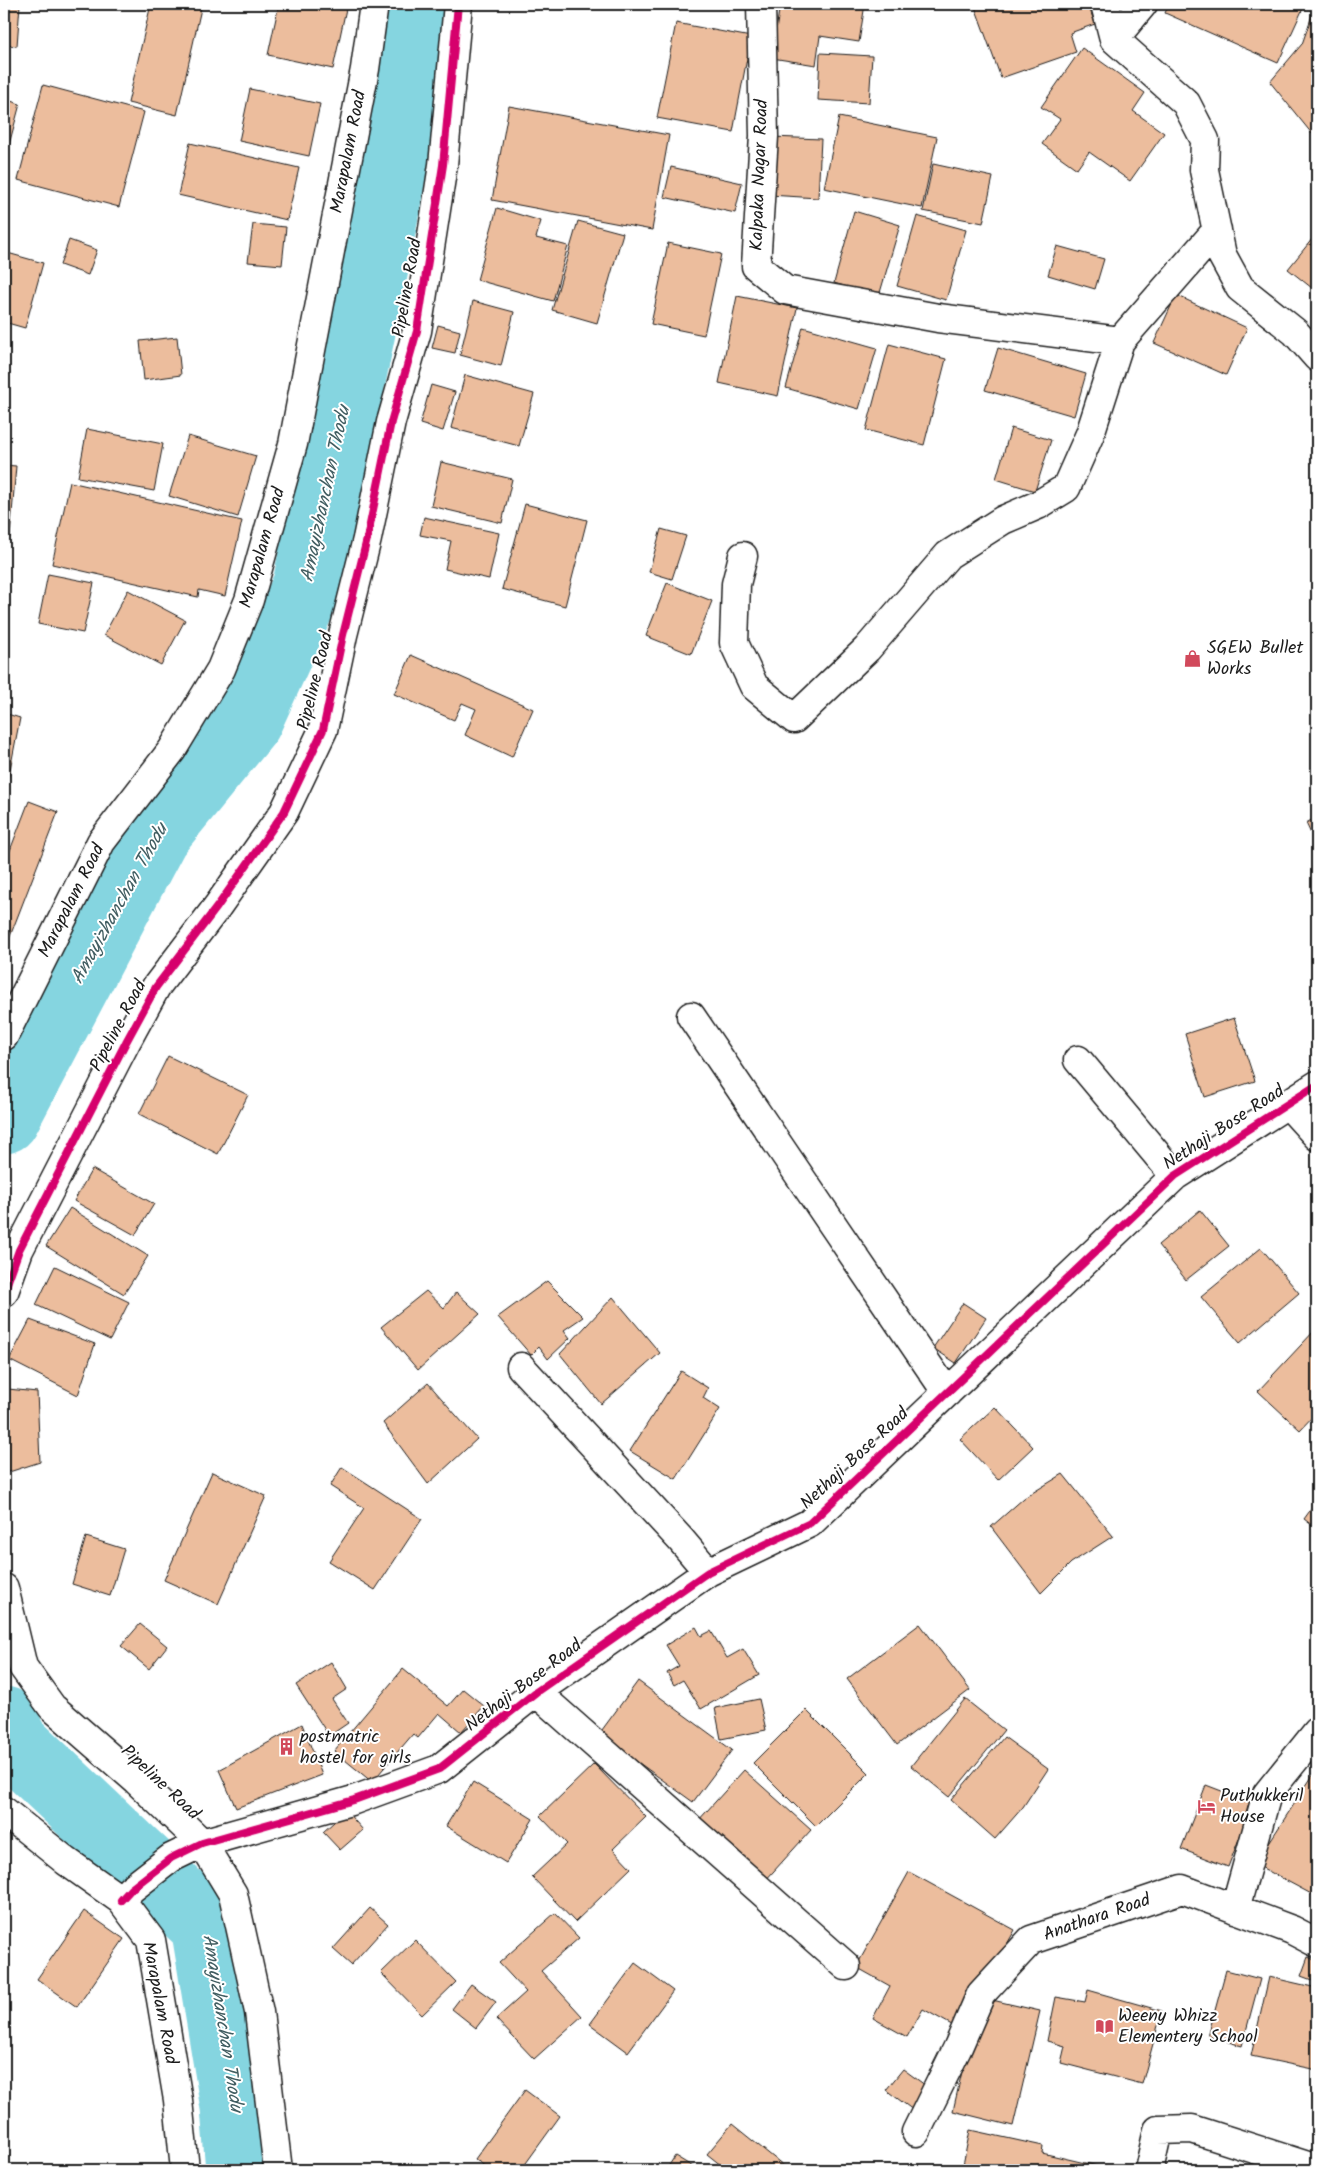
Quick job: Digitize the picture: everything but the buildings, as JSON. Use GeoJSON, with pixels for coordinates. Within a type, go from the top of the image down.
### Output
{"type":"FeatureCollection","features":[{"type":"Feature","properties":{"kind":"street","name":"Marapalam Road"},"geometry":{"type":"LineString","coordinates":[[4,1036],[101,842],[172,750],[221,668],[249,600],[293,444],[365,68],[374,4]]}},
{"type":"Feature","properties":{"kind":"street","name":"Pipeline Road"},"geometry":{"type":"LineString","coordinates":[[4,1292],[19,1250],[126,1042],[156,988],[217,907],[284,812],[323,730],[343,635],[367,539],[391,422],[417,331],[443,166],[458,4]]}},
{"type":"Feature","properties":{"kind":"street","name":"Kalpaka Nagar Road"},"geometry":{"type":"LineString","coordinates":[[761,4],[764,136],[756,266],[785,290],[974,324],[1120,341]]}},
{"type":"Feature","properties":{"kind":"street"},"geometry":{"type":"LineString","coordinates":[[1105,4],[1114,39],[1186,103],[1205,140],[1204,170],[1222,254],[1240,288],[1295,332],[1317,357]]}},
{"type":"Feature","properties":{"kind":"street"},"geometry":{"type":"LineString","coordinates":[[1114,39],[1143,4]]}},
{"type":"Feature","properties":{"kind":"street"},"geometry":{"type":"LineString","coordinates":[[743,556],[736,584],[734,643],[754,686],[794,719],[867,649],[948,555],[1003,520],[1038,505],[1066,488],[1090,434],[1120,341],[1217,230]]}},
{"type":"Feature","properties":{"kind":"street"},"geometry":{"type":"LineString","coordinates":[[691,1016],[947,1393]]}},
{"type":"Feature","properties":{"kind":"street"},"geometry":{"type":"LineString","coordinates":[[1078,1060],[1175,1176]]}},
{"type":"Feature","properties":{"kind":"street","name":"Nethaji Bose Road"},"geometry":{"type":"LineString","coordinates":[[126,1894],[171,1858],[202,1843],[354,1800],[439,1769],[536,1692],[708,1572],[810,1523],[1175,1176],[1317,1085]]}},
{"type":"Feature","properties":{"kind":"street"},"geometry":{"type":"LineString","coordinates":[[1288,1104],[1317,1136]]}},
{"type":"Feature","properties":{"kind":"street"},"geometry":{"type":"LineString","coordinates":[[521,1367],[681,1540],[708,1572]]}},
{"type":"Feature","properties":{"kind":"street","name":"Pipeline Road"},"geometry":{"type":"LineString","coordinates":[[4,1588],[23,1667],[52,1707],[137,1781],[202,1843],[233,1894],[260,2012],[278,2170]]}},
{"type":"Feature","properties":{"kind":"street"},"geometry":{"type":"LineString","coordinates":[[536,1692],[846,1966]]}},
{"type":"Feature","properties":{"kind":"street"},"geometry":{"type":"LineString","coordinates":[[1235,1909],[1267,1794],[1317,1732]]}},
{"type":"Feature","properties":{"kind":"street","name":"Marapalam Road"},"geometry":{"type":"LineString","coordinates":[[4,1811],[66,1861],[126,1894],[151,1940],[178,2100],[185,2170]]}},
{"type":"Feature","properties":{"kind":"street","name":"Anathara Road"},"geometry":{"type":"LineString","coordinates":[[916,2132],[958,2047],[981,1994],[1031,1940],[1182,1889],[1292,1930],[1317,1943]]}},
{"type":"Feature","properties":{"kind":"street"},"geometry":{"type":"LineString","coordinates":[[1149,2170],[1158,2130],[1192,2130],[1317,2169]]}},
{"type":"Feature","properties":{"kind":"waterway","name":"Amayizhanchan Thodu"},"geometry":{"type":"LineString","coordinates":[[4,1118],[154,834],[247,720],[308,585],[375,258],[406,88],[416,4]]}},
{"type":"Feature","properties":{"kind":"waterway","name":"Amayizhanchan Thodu"},"geometry":{"type":"LineString","coordinates":[[4,1722],[12,1742],[206,1925],[236,2107],[241,2170]]}},
{"type":"Feature","properties":{"kind":"cycle path"},"geometry":{"type":"LineString","coordinates":[[4,1292],[19,1250],[156,987],[217,907],[284,812],[323,730],[343,635],[367,539],[391,422],[417,331],[443,165],[458,4]]}},
{"type":"Feature","properties":{"kind":"cycle path"},"geometry":{"type":"LineString","coordinates":[[121,1900],[131,1889],[171,1858],[202,1843],[354,1800],[439,1769],[536,1692],[708,1572],[810,1523],[1175,1176],[1317,1085]]}},
{"type":"Feature","properties":{"kind":"place","name":"SGEW Bullet Works"},"geometry":{"type":"Point","coordinates":[1193,658]}},
{"type":"Feature","properties":{"kind":"place","name":"postmatric hostel for girls"},"geometry":{"type":"Point","coordinates":[286,1747]}},
{"type":"Feature","properties":{"kind":"place","name":"Puthukkeril House"},"geometry":{"type":"Point","coordinates":[1206,1806]}},
{"type":"Feature","properties":{"kind":"place","name":"Weeny Whizz Elementery School"},"geometry":{"type":"Point","coordinates":[1104,2026]}}]}
